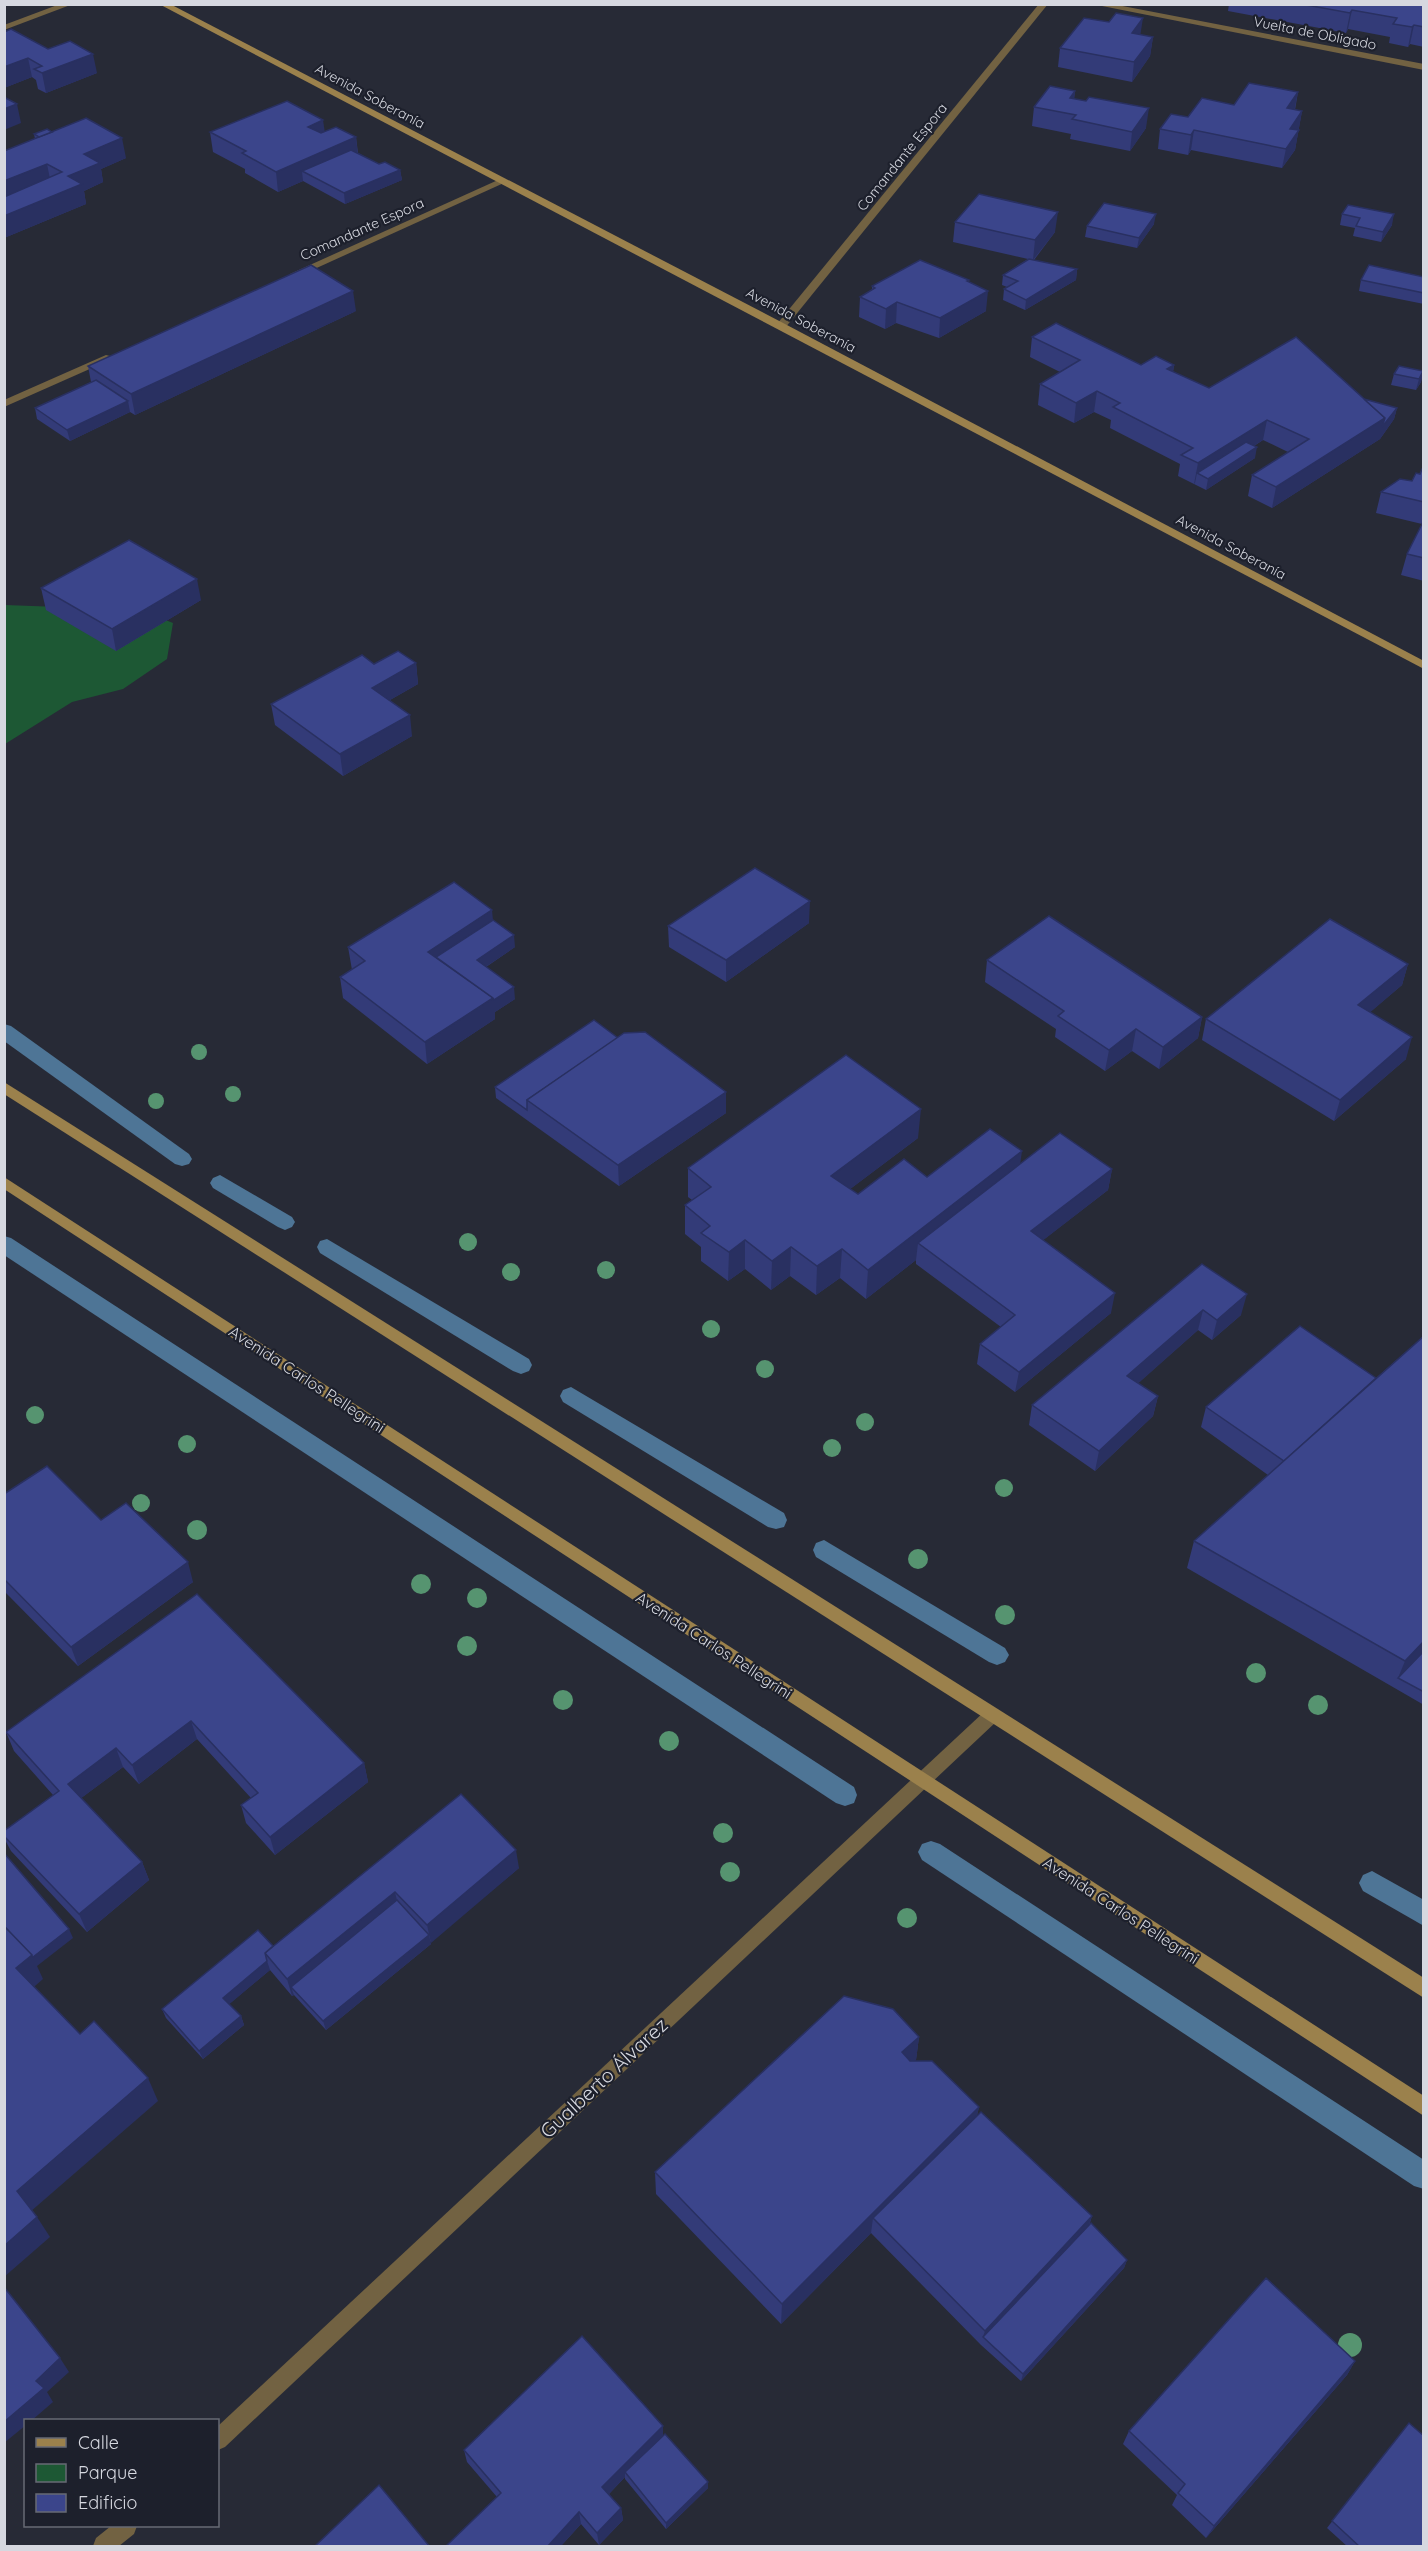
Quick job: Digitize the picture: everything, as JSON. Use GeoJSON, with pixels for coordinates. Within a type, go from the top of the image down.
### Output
{"type":"FeatureCollection","features":[{"type":"Feature","properties":{"kind":"main road","name":"Avenida Soberanía"},"geometry":{"type":"LineString","coordinates":[[163,4],[781,326],[1424,666]]}},
{"type":"Feature","properties":{"kind":"main road"},"geometry":{"type":"LineString","coordinates":[[4,1087],[1424,1989]]}},
{"type":"Feature","properties":{"kind":"main road","name":"Avenida Carlos Pellegrini"},"geometry":{"type":"LineString","coordinates":[[4,1182],[1424,2107]]}},
{"type":"Feature","properties":{"kind":"street"},"geometry":{"type":"LineString","coordinates":[[4,28],[69,4]]}},
{"type":"Feature","properties":{"kind":"street","name":"Comandante Espora"},"geometry":{"type":"LineString","coordinates":[[781,326],[1044,4]]}},
{"type":"Feature","properties":{"kind":"street","name":"Vuelta de Obligado"},"geometry":{"type":"LineString","coordinates":[[1096,4],[1424,67]]}},
{"type":"Feature","properties":{"kind":"street","name":"Comandante Espora"},"geometry":{"type":"LineString","coordinates":[[285,278],[501,182]]}},
{"type":"Feature","properties":{"kind":"street"},"geometry":{"type":"LineString","coordinates":[[4,404],[112,356]]}},
{"type":"Feature","properties":{"kind":"street","name":"Gualberto Álvarez"},"geometry":{"type":"LineString","coordinates":[[219,2439],[992,1716]]}},
{"type":"Feature","properties":{"kind":"street"},"geometry":{"type":"LineString","coordinates":[[104,2547],[125,2527]]}},
{"type":"Feature","properties":{"kind":"green space"},"geometry":{"type":"Polygon","coordinates":[[[5,605],[140,610],[173,623],[167,659],[123,689],[72,702],[5,744],[5,605]]]}},
{"type":"Feature","properties":{"kind":"building"},"geometry":{"type":"Polygon","coordinates":[[[1301,4],[1424,4],[1424,27],[1393,24],[1397,18],[1352,10],[1350,13],[1301,4]]]}},
{"type":"Feature","properties":{"kind":"building"},"geometry":{"type":"Polygon","coordinates":[[[1116,13],[1143,18],[1132,33],[1153,37],[1134,62],[1060,48],[1084,18],[1109,22],[1116,13]]]}},
{"type":"Feature","properties":{"kind":"building"},"geometry":{"type":"Polygon","coordinates":[[[11,29],[48,49],[70,41],[93,54],[42,73],[34,69],[42,66],[28,58],[4,67],[4,32],[11,29]]]}},
{"type":"Feature","properties":{"kind":"building"},"geometry":{"type":"Polygon","coordinates":[[[1249,83],[1298,92],[1287,108],[1302,111],[1290,129],[1299,130],[1286,149],[1194,130],[1191,135],[1160,129],[1171,114],[1188,117],[1202,98],[1234,105],[1249,83]]]}},
{"type":"Feature","properties":{"kind":"building"},"geometry":{"type":"Polygon","coordinates":[[[1050,86],[1075,91],[1070,98],[1086,101],[1089,97],[1149,108],[1132,132],[1072,119],[1076,115],[1034,107],[1050,86]]]}},
{"type":"Feature","properties":{"kind":"building"},"geometry":{"type":"Polygon","coordinates":[[[4,97],[17,104],[4,109],[4,97]]]}},
{"type":"Feature","properties":{"kind":"building"},"geometry":{"type":"Polygon","coordinates":[[[287,101],[323,120],[308,127],[321,133],[336,127],[356,137],[276,172],[242,153],[246,151],[210,132],[287,101]]]}},
{"type":"Feature","properties":{"kind":"building"},"geometry":{"type":"Polygon","coordinates":[[[86,118],[122,138],[84,154],[100,163],[68,176],[82,184],[4,216],[4,197],[62,172],[47,164],[4,181],[4,151],[86,118]]]}},
{"type":"Feature","properties":{"kind":"building"},"geometry":{"type":"Polygon","coordinates":[[[47,129],[52,132],[39,137],[34,134],[47,129]]]}},
{"type":"Feature","properties":{"kind":"building"},"geometry":{"type":"Polygon","coordinates":[[[351,150],[379,164],[385,162],[400,170],[344,193],[302,171],[351,150]]]}},
{"type":"Feature","properties":{"kind":"building"},"geometry":{"type":"Polygon","coordinates":[[[979,194],[1058,212],[1035,240],[955,222],[979,194]]]}},
{"type":"Feature","properties":{"kind":"building"},"geometry":{"type":"Polygon","coordinates":[[[1104,203],[1156,214],[1139,238],[1087,226],[1104,203]]]}},
{"type":"Feature","properties":{"kind":"building"},"geometry":{"type":"Polygon","coordinates":[[[1348,205],[1394,214],[1383,232],[1356,226],[1360,218],[1342,214],[1348,205]]]}},
{"type":"Feature","properties":{"kind":"building"},"geometry":{"type":"Polygon","coordinates":[[[1029,259],[1077,269],[1026,300],[1004,289],[1018,281],[1003,275],[1029,259]]]}},
{"type":"Feature","properties":{"kind":"building"},"geometry":{"type":"Polygon","coordinates":[[[920,260],[969,280],[967,281],[988,291],[940,318],[897,302],[886,309],[860,297],[875,288],[872,286],[920,260]]]}},
{"type":"Feature","properties":{"kind":"building"},"geometry":{"type":"Polygon","coordinates":[[[311,265],[353,291],[131,394],[88,366],[311,265]]]}},
{"type":"Feature","properties":{"kind":"building"},"geometry":{"type":"Polygon","coordinates":[[[1369,265],[1424,277],[1424,293],[1361,280],[1369,265]]]}},
{"type":"Feature","properties":{"kind":"building"},"geometry":{"type":"Polygon","coordinates":[[[1056,323],[1141,365],[1156,356],[1174,365],[1167,369],[1209,388],[1296,337],[1385,418],[1276,487],[1252,475],[1309,439],[1267,420],[1198,463],[1181,455],[1193,448],[1113,407],[1120,403],[1097,391],[1076,403],[1040,384],[1080,360],[1032,337],[1056,323]]]}},
{"type":"Feature","properties":{"kind":"building"},"geometry":{"type":"Polygon","coordinates":[[[1399,366],[1423,371],[1419,379],[1394,374],[1399,366]]]}},
{"type":"Feature","properties":{"kind":"building"},"geometry":{"type":"Polygon","coordinates":[[[96,380],[128,401],[67,430],[35,408],[96,380]]]}},
{"type":"Feature","properties":{"kind":"building"},"geometry":{"type":"Polygon","coordinates":[[[1364,399],[1397,408],[1382,427],[1385,418],[1364,399]]]}},
{"type":"Feature","properties":{"kind":"building"},"geometry":{"type":"Polygon","coordinates":[[[1246,442],[1257,447],[1208,479],[1197,473],[1246,442]]]}},
{"type":"Feature","properties":{"kind":"building"},"geometry":{"type":"Polygon","coordinates":[[[1424,469],[1424,502],[1381,492],[1400,479],[1412,481],[1416,473],[1420,474],[1424,469]]]}},
{"type":"Feature","properties":{"kind":"building"},"geometry":{"type":"Polygon","coordinates":[[[1424,520],[1424,558],[1407,554],[1424,520]]]}},
{"type":"Feature","properties":{"kind":"building"},"geometry":{"type":"Polygon","coordinates":[[[129,540],[197,579],[112,629],[41,588],[129,540]]]}},
{"type":"Feature","properties":{"kind":"building"},"geometry":{"type":"Polygon","coordinates":[[[398,651],[416,663],[372,688],[410,715],[340,754],[271,704],[362,655],[374,664],[398,651]]]}},
{"type":"Feature","properties":{"kind":"building"},"geometry":{"type":"Polygon","coordinates":[[[755,868],[810,901],[726,960],[668,926],[755,868]]]}},
{"type":"Feature","properties":{"kind":"building"},"geometry":{"type":"Polygon","coordinates":[[[454,882],[492,910],[428,952],[493,998],[425,1042],[340,977],[365,961],[348,947],[454,882]]]}},
{"type":"Feature","properties":{"kind":"building"},"geometry":{"type":"Polygon","coordinates":[[[1049,916],[1202,1017],[1163,1047],[1136,1029],[1109,1050],[1058,1016],[1064,1011],[987,960],[1049,916]]]}},
{"type":"Feature","properties":{"kind":"building"},"geometry":{"type":"Polygon","coordinates":[[[1330,919],[1408,964],[1358,1005],[1412,1037],[1340,1100],[1206,1019],[1330,919]]]}},
{"type":"Feature","properties":{"kind":"building"},"geometry":{"type":"Polygon","coordinates":[[[493,920],[514,935],[477,960],[514,987],[494,1000],[436,957],[493,920]]]}},
{"type":"Feature","properties":{"kind":"building"},"geometry":{"type":"Polygon","coordinates":[[[594,1020],[618,1038],[527,1100],[527,1110],[495,1087],[594,1020]]]}},
{"type":"Feature","properties":{"kind":"building"},"geometry":{"type":"Polygon","coordinates":[[[645,1032],[726,1092],[618,1165],[527,1100],[624,1033],[645,1032]]]}},
{"type":"Feature","properties":{"kind":"building"},"geometry":{"type":"Polygon","coordinates":[[[846,1055],[921,1109],[831,1176],[858,1194],[904,1159],[927,1177],[990,1129],[1022,1151],[868,1270],[842,1249],[817,1266],[791,1247],[772,1261],[745,1240],[729,1252],[701,1233],[710,1226],[685,1205],[711,1187],[688,1168],[846,1055]]]}},
{"type":"Feature","properties":{"kind":"building"},"geometry":{"type":"Polygon","coordinates":[[[1060,1133],[1112,1169],[1031,1231],[1115,1293],[1019,1372],[980,1344],[1015,1315],[918,1243],[1060,1133]]]}},
{"type":"Feature","properties":{"kind":"building"},"geometry":{"type":"Polygon","coordinates":[[[1202,1264],[1247,1294],[1217,1320],[1203,1310],[1127,1376],[1158,1396],[1099,1451],[1032,1405],[1202,1264]]]}},
{"type":"Feature","properties":{"kind":"building"},"geometry":{"type":"Polygon","coordinates":[[[1300,1326],[1376,1378],[1284,1461],[1206,1407],[1300,1326]]]}},
{"type":"Feature","properties":{"kind":"building"},"geometry":{"type":"Polygon","coordinates":[[[1424,1336],[1424,1641],[1405,1661],[1194,1541],[1424,1336]]]}},
{"type":"Feature","properties":{"kind":"building"},"geometry":{"type":"Polygon","coordinates":[[[47,1466],[101,1520],[126,1503],[188,1562],[71,1647],[4,1579],[4,1494],[47,1466]]]}},
{"type":"Feature","properties":{"kind":"building"},"geometry":{"type":"Polygon","coordinates":[[[197,1594],[364,1763],[270,1837],[241,1805],[258,1793],[191,1721],[132,1765],[116,1748],[68,1784],[142,1862],[79,1914],[4,1836],[4,1831],[59,1791],[6,1732],[197,1594]]]}},
{"type":"Feature","properties":{"kind":"building"},"geometry":{"type":"Polygon","coordinates":[[[1424,1651],[1424,1692],[1398,1678],[1424,1651]]]}},
{"type":"Feature","properties":{"kind":"building"},"geometry":{"type":"Polygon","coordinates":[[[461,1794],[516,1850],[427,1925],[395,1892],[287,1979],[265,1953],[461,1794]]]}},
{"type":"Feature","properties":{"kind":"building"},"geometry":{"type":"Polygon","coordinates":[[[4,1853],[69,1929],[33,1957],[4,1926],[4,1853]]]}},
{"type":"Feature","properties":{"kind":"building"},"geometry":{"type":"Polygon","coordinates":[[[397,1900],[429,1935],[323,2021],[291,1987],[397,1900]]]}},
{"type":"Feature","properties":{"kind":"building"},"geometry":{"type":"Polygon","coordinates":[[[4,1926],[32,1955],[16,1968],[80,2034],[94,2021],[148,2078],[17,2191],[37,2217],[4,2246],[4,1926]]]}},
{"type":"Feature","properties":{"kind":"building"},"geometry":{"type":"Polygon","coordinates":[[[258,1930],[273,1946],[265,1953],[267,1961],[223,1998],[241,2016],[199,2051],[162,2009],[258,1930]]]}},
{"type":"Feature","properties":{"kind":"building"},"geometry":{"type":"Polygon","coordinates":[[[844,1996],[893,2009],[919,2037],[902,2052],[910,2061],[932,2061],[979,2107],[782,2304],[655,2172],[844,1996]]]}},
{"type":"Feature","properties":{"kind":"building"},"geometry":{"type":"Polygon","coordinates":[[[981,2112],[1092,2216],[985,2331],[873,2218],[981,2112]]]}},
{"type":"Feature","properties":{"kind":"building"},"geometry":{"type":"Polygon","coordinates":[[[1091,2223],[1127,2260],[1023,2374],[983,2337],[1091,2223]]]}},
{"type":"Feature","properties":{"kind":"building"},"geometry":{"type":"Polygon","coordinates":[[[1266,2278],[1355,2361],[1214,2526],[1178,2493],[1185,2484],[1129,2431],[1266,2278]]]}},
{"type":"Feature","properties":{"kind":"building"},"geometry":{"type":"Polygon","coordinates":[[[4,2287],[60,2358],[36,2381],[44,2388],[4,2422],[4,2287]]]}},
{"type":"Feature","properties":{"kind":"building"},"geometry":{"type":"Polygon","coordinates":[[[582,2336],[663,2426],[602,2487],[621,2508],[597,2533],[579,2512],[547,2547],[445,2547],[501,2493],[464,2450],[582,2336]]]}},
{"type":"Feature","properties":{"kind":"building"},"geometry":{"type":"Polygon","coordinates":[[[1409,2423],[1424,2436],[1424,2547],[1360,2547],[1332,2521],[1409,2423]]]}},
{"type":"Feature","properties":{"kind":"building"},"geometry":{"type":"Polygon","coordinates":[[[665,2434],[708,2482],[666,2523],[625,2472],[665,2434]]]}},
{"type":"Feature","properties":{"kind":"building"},"geometry":{"type":"Polygon","coordinates":[[[379,2485],[430,2547],[314,2547],[379,2485]]]}},
{"type":"Feature","properties":{"kind":"waterway"},"geometry":{"type":"LineString","coordinates":[[4,1031],[182,1159]]}},
{"type":"Feature","properties":{"kind":"waterway"},"geometry":{"type":"LineString","coordinates":[[220,1183],[285,1222]]}},
{"type":"Feature","properties":{"kind":"waterway"},"geometry":{"type":"LineString","coordinates":[[4,1244],[845,1795]]}},
{"type":"Feature","properties":{"kind":"waterway"},"geometry":{"type":"LineString","coordinates":[[327,1247],[521,1365]]}},
{"type":"Feature","properties":{"kind":"waterway"},"geometry":{"type":"LineString","coordinates":[[571,1396],[776,1520]]}},
{"type":"Feature","properties":{"kind":"waterway"},"geometry":{"type":"LineString","coordinates":[[824,1550],[997,1655]]}},
{"type":"Feature","properties":{"kind":"waterway"},"geometry":{"type":"LineString","coordinates":[[931,1852],[1424,2176]]}},
{"type":"Feature","properties":{"kind":"waterway"},"geometry":{"type":"LineString","coordinates":[[1372,1883],[1424,1914]]}}]}
